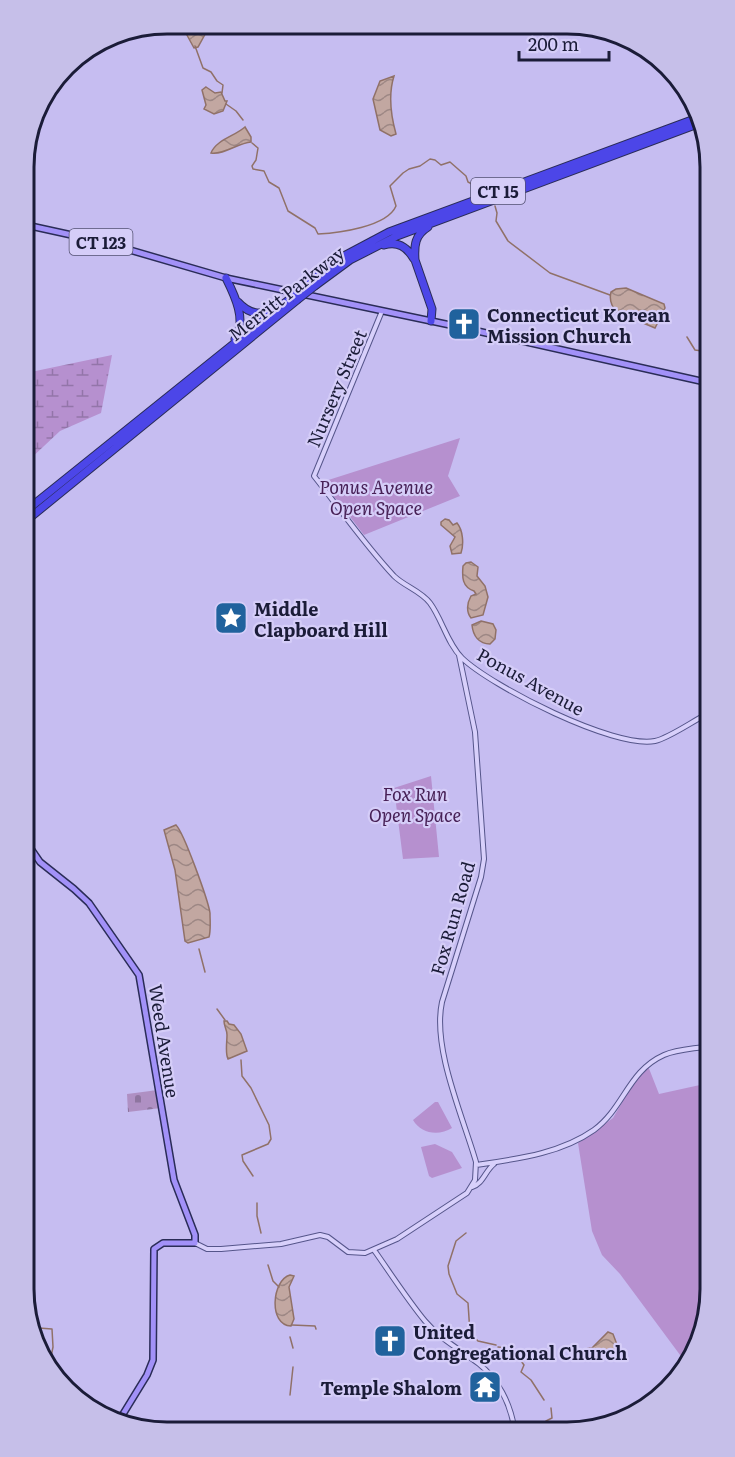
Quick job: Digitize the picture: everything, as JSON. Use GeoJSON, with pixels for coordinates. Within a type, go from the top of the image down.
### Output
{"type":"FeatureCollection","features":[{"type":"Feature","properties":{"kind":"highway","name":"Merritt Parkway"},"geometry":{"type":"LineString","coordinates":[[35,513],[294,299],[306,285],[340,258],[389,232],[691,120]]}},
{"type":"Feature","properties":{"kind":"highway","name":"Merritt Parkway"},"geometry":{"type":"LineString","coordinates":[[35,504],[281,306],[370,249],[397,236],[693,126]]}},
{"type":"Feature","properties":{"kind":"highway"},"geometry":{"type":"LineString","coordinates":[[431,321],[432,306],[415,260],[414,245],[422,231],[444,219]]}},
{"type":"Feature","properties":{"kind":"highway"},"geometry":{"type":"LineString","coordinates":[[370,249],[395,244],[405,248],[415,260]]}},
{"type":"Feature","properties":{"kind":"highway"},"geometry":{"type":"LineString","coordinates":[[221,354],[239,333],[241,320],[226,278]]}},
{"type":"Feature","properties":{"kind":"highway"},"geometry":{"type":"LineString","coordinates":[[235,299],[248,311],[256,313],[264,313],[281,306]]}},
{"type":"Feature","properties":{"kind":"main road","name":"CT 123"},"geometry":{"type":"LineString","coordinates":[[35,227],[109,244],[226,278],[700,381]]}},
{"type":"Feature","properties":{"kind":"main road","name":"Weed Avenue"},"geometry":{"type":"LineString","coordinates":[[34,854],[40,862],[89,903],[139,975],[174,1180],[195,1235],[195,1243]]}},
{"type":"Feature","properties":{"kind":"main road"},"geometry":{"type":"LineString","coordinates":[[123,1414],[147,1375],[153,1360],[154,1249],[163,1243],[195,1243]]}},
{"type":"Feature","properties":{"kind":"street","name":"Nursery Street"},"geometry":{"type":"LineString","coordinates":[[314,476],[382,311]]}},
{"type":"Feature","properties":{"kind":"street","name":"Ponus Avenue"},"geometry":{"type":"LineString","coordinates":[[314,476],[394,576],[430,603],[459,655],[473,668],[582,726],[611,735],[652,741],[661,739],[700,718]]}},
{"type":"Feature","properties":{"kind":"street","name":"Fox Run Road"},"geometry":{"type":"LineString","coordinates":[[459,655],[476,748],[483,866],[442,1002],[440,1024],[447,1068],[476,1165],[472,1187]]}},
{"type":"Feature","properties":{"kind":"street"},"geometry":{"type":"LineString","coordinates":[[463,673],[473,668]]}},
{"type":"Feature","properties":{"kind":"street"},"geometry":{"type":"LineString","coordinates":[[476,1165],[552,1151],[574,1141],[593,1131],[612,1114],[633,1079],[648,1064],[674,1051],[700,1047]]}},
{"type":"Feature","properties":{"kind":"street"},"geometry":{"type":"LineString","coordinates":[[195,1243],[207,1249],[221,1249],[281,1244],[320,1235],[328,1237],[340,1248],[360,1254],[397,1239],[461,1198],[472,1187],[478,1185],[488,1169],[497,1162]]}},
{"type":"Feature","properties":{"kind":"street"},"geometry":{"type":"LineString","coordinates":[[476,1175],[485,1175]]}},
{"type":"Feature","properties":{"kind":"street"},"geometry":{"type":"LineString","coordinates":[[374,1250],[426,1321],[446,1342],[480,1364],[496,1382],[507,1402],[513,1422]]}},
{"type":"Feature","properties":{"kind":"green space"},"geometry":{"type":"Polygon","coordinates":[[[112,355],[101,413],[60,431],[35,455],[35,371],[112,355]]]}},
{"type":"Feature","properties":{"kind":"green space","name":"Ponus Avenue Open Space"},"geometry":{"type":"Polygon","coordinates":[[[460,438],[448,476],[460,496],[364,535],[338,501],[319,483],[460,438]]]}},
{"type":"Feature","properties":{"kind":"green space","name":"Fox Run Open Space"},"geometry":{"type":"Polygon","coordinates":[[[431,776],[439,857],[403,859],[394,788],[431,776]]]}},
{"type":"Feature","properties":{"kind":"green space"},"geometry":{"type":"Polygon","coordinates":[[[648,1066],[659,1094],[700,1085],[700,1298],[693,1332],[682,1358],[620,1274],[602,1255],[592,1231],[578,1143],[613,1118],[631,1087],[648,1066]]]}},
{"type":"Feature","properties":{"kind":"green space"},"geometry":{"type":"Polygon","coordinates":[[[158,1090],[161,1108],[128,1112],[127,1094],[158,1090]]]}},
{"type":"Feature","properties":{"kind":"green space"},"geometry":{"type":"Polygon","coordinates":[[[438,1102],[452,1128],[447,1131],[436,1133],[425,1131],[413,1120],[438,1102]]]}},
{"type":"Feature","properties":{"kind":"green space"},"geometry":{"type":"Polygon","coordinates":[[[435,1144],[452,1152],[462,1168],[432,1178],[429,1176],[421,1147],[435,1144]]]}},
{"type":"Feature","properties":{"kind":"water"},"geometry":{"type":"Polygon","coordinates":[[[186,34],[205,34],[198,47],[194,48],[186,34]]]}},
{"type":"Feature","properties":{"kind":"water"},"geometry":{"type":"Polygon","coordinates":[[[394,76],[391,105],[396,134],[391,136],[380,130],[373,99],[380,81],[394,76]]]}},
{"type":"Feature","properties":{"kind":"water"},"geometry":{"type":"Polygon","coordinates":[[[206,87],[215,93],[221,92],[227,101],[223,111],[214,114],[204,109],[206,105],[202,90],[206,87]]]}},
{"type":"Feature","properties":{"kind":"water"},"geometry":{"type":"Polygon","coordinates":[[[245,127],[251,137],[251,142],[211,153],[221,141],[245,127]]]}},
{"type":"Feature","properties":{"kind":"water"},"geometry":{"type":"Polygon","coordinates":[[[626,288],[664,304],[665,308],[655,328],[617,312],[613,307],[610,300],[611,292],[626,288]]]}},
{"type":"Feature","properties":{"kind":"water"},"geometry":{"type":"Polygon","coordinates":[[[445,519],[453,525],[457,523],[461,529],[461,553],[452,554],[450,546],[455,537],[441,525],[445,519]]]}},
{"type":"Feature","properties":{"kind":"water"},"geometry":{"type":"Polygon","coordinates":[[[471,562],[478,567],[477,576],[485,586],[488,597],[483,615],[471,618],[468,613],[468,604],[471,596],[476,594],[465,584],[463,566],[471,562]]]}},
{"type":"Feature","properties":{"kind":"water"},"geometry":{"type":"Polygon","coordinates":[[[481,621],[493,624],[496,630],[495,639],[490,644],[477,639],[474,633],[472,625],[481,621]]]}},
{"type":"Feature","properties":{"kind":"water"},"geometry":{"type":"Polygon","coordinates":[[[176,825],[195,867],[210,913],[209,937],[188,943],[185,941],[175,870],[164,830],[176,825]]]}},
{"type":"Feature","properties":{"kind":"water"},"geometry":{"type":"Polygon","coordinates":[[[224,1021],[234,1025],[241,1034],[247,1051],[228,1059],[227,1033],[224,1025],[224,1021]]]}},
{"type":"Feature","properties":{"kind":"water"},"geometry":{"type":"Polygon","coordinates":[[[290,1275],[294,1276],[289,1287],[294,1319],[291,1326],[284,1324],[279,1318],[275,1302],[279,1285],[290,1275]]]}},
{"type":"Feature","properties":{"kind":"water"},"geometry":{"type":"Polygon","coordinates":[[[608,1332],[613,1334],[618,1353],[610,1349],[596,1357],[589,1356],[579,1361],[585,1349],[592,1348],[608,1332]]]}},
{"type":"Feature","properties":{"kind":"waterway"},"geometry":{"type":"LineString","coordinates":[[195,46],[203,68],[211,72],[223,85],[222,93]]}},
{"type":"Feature","properties":{"kind":"waterway"},"geometry":{"type":"LineString","coordinates":[[226,104],[243,120]]}},
{"type":"Feature","properties":{"kind":"waterway"},"geometry":{"type":"LineString","coordinates":[[252,143],[258,148],[253,169],[264,171],[269,182],[279,188],[288,211],[315,228],[318,234],[361,228],[383,219],[396,206],[390,186],[403,173],[430,159],[441,165],[450,162],[466,176],[468,182],[484,190]]}},
{"type":"Feature","properties":{"kind":"waterway"},"geometry":{"type":"LineString","coordinates":[[495,206],[496,221],[508,241],[550,273],[610,295]]}},
{"type":"Feature","properties":{"kind":"waterway"},"geometry":{"type":"LineString","coordinates":[[687,337],[695,350],[700,351]]}},
{"type":"Feature","properties":{"kind":"waterway"},"geometry":{"type":"LineString","coordinates":[[199,949],[205,972]]}},
{"type":"Feature","properties":{"kind":"waterway"},"geometry":{"type":"LineString","coordinates":[[217,1009],[225,1020]]}},
{"type":"Feature","properties":{"kind":"waterway"},"geometry":{"type":"LineString","coordinates":[[241,1060],[242,1076],[251,1088],[269,1125],[271,1139],[268,1144],[242,1155],[243,1161],[253,1176]]}},
{"type":"Feature","properties":{"kind":"waterway"},"geometry":{"type":"LineString","coordinates":[[257,1203],[261,1233]]}},
{"type":"Feature","properties":{"kind":"waterway"},"geometry":{"type":"LineString","coordinates":[[466,1233],[456,1241],[448,1266],[449,1274],[457,1294],[468,1303],[470,1333],[478,1341],[496,1345]]}},
{"type":"Feature","properties":{"kind":"waterway"},"geometry":{"type":"LineString","coordinates":[[268,1265],[273,1281],[279,1287]]}},
{"type":"Feature","properties":{"kind":"waterway"},"geometry":{"type":"LineString","coordinates":[[292,1325],[315,1326],[316,1329]]}},
{"type":"Feature","properties":{"kind":"waterway"},"geometry":{"type":"LineString","coordinates":[[41,1328],[52,1329],[51,1355]]}},
{"type":"Feature","properties":{"kind":"waterway"},"geometry":{"type":"LineString","coordinates":[[290,1337],[293,1348]]}},
{"type":"Feature","properties":{"kind":"waterway"},"geometry":{"type":"LineString","coordinates":[[498,1347],[510,1350],[519,1358],[524,1365],[521,1372],[531,1380],[544,1400]]}},
{"type":"Feature","properties":{"kind":"waterway"},"geometry":{"type":"LineString","coordinates":[[290,1395],[293,1367]]}},
{"type":"Feature","properties":{"kind":"waterway"},"geometry":{"type":"LineString","coordinates":[[546,1422],[552,1418],[551,1408]]}},
{"type":"Feature","properties":{"kind":"place","name":"Connecticut Korean Mission Church"},"geometry":{"type":"Point","coordinates":[464,324]}},
{"type":"Feature","properties":{"kind":"place","name":"Middle Clapboard Hill"},"geometry":{"type":"Point","coordinates":[231,618]}},
{"type":"Feature","properties":{"kind":"place","name":"United Congregational Church"},"geometry":{"type":"Point","coordinates":[390,1341]}},
{"type":"Feature","properties":{"kind":"place","name":"Temple Shalom"},"geometry":{"type":"Point","coordinates":[485,1387]}}]}
